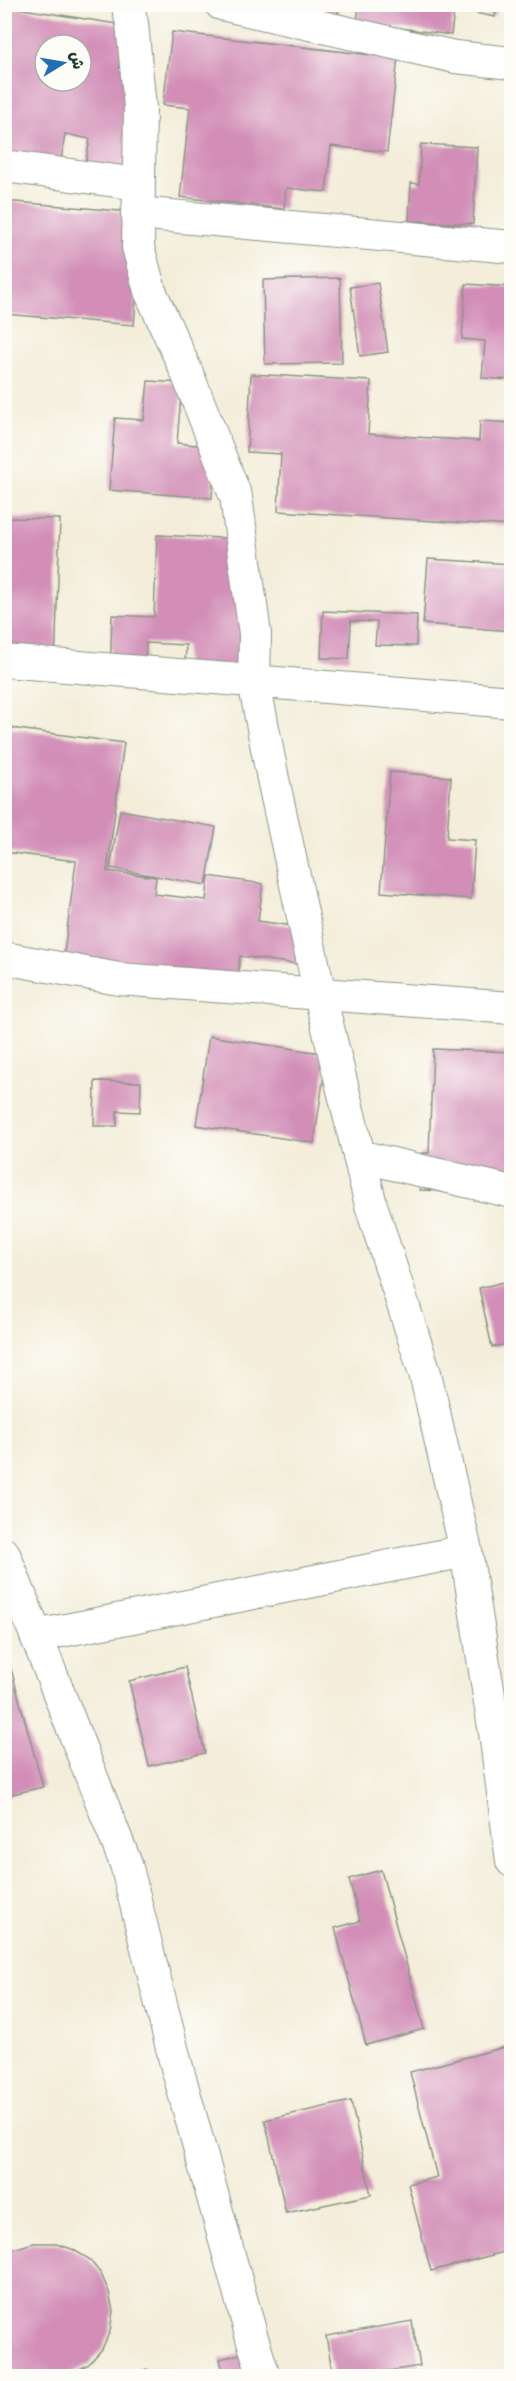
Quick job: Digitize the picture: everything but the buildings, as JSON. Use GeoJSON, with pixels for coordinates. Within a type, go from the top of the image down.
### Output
{"type":"FeatureCollection","features":[{"type":"Feature","properties":{"kind":"street"},"geometry":{"type":"LineString","coordinates":[[128,4],[140,108],[138,247],[150,291],[187,373],[236,497],[255,634],[254,682],[320,995],[359,1156],[371,1205],[426,1372],[466,1551],[496,1740],[512,1861]]}},
{"type":"Feature","properties":{"kind":"street"},"geometry":{"type":"LineString","coordinates":[[221,4],[333,17],[455,57],[512,63]]}},
{"type":"Feature","properties":{"kind":"street"},"geometry":{"type":"LineString","coordinates":[[4,166],[138,199],[512,247]]}},
{"type":"Feature","properties":{"kind":"street"},"geometry":{"type":"LineString","coordinates":[[4,661],[512,702]]}},
{"type":"Feature","properties":{"kind":"street"},"geometry":{"type":"LineString","coordinates":[[4,958],[119,979],[512,1008]]}},
{"type":"Feature","properties":{"kind":"street"},"geometry":{"type":"LineString","coordinates":[[359,1156],[512,1192]]}},
{"type":"Feature","properties":{"kind":"street"},"geometry":{"type":"LineString","coordinates":[[36,1636],[466,1551]]}},
{"type":"Feature","properties":{"kind":"street"},"geometry":{"type":"LineString","coordinates":[[4,1554],[126,1864],[178,2071],[264,2376]]}}]}
